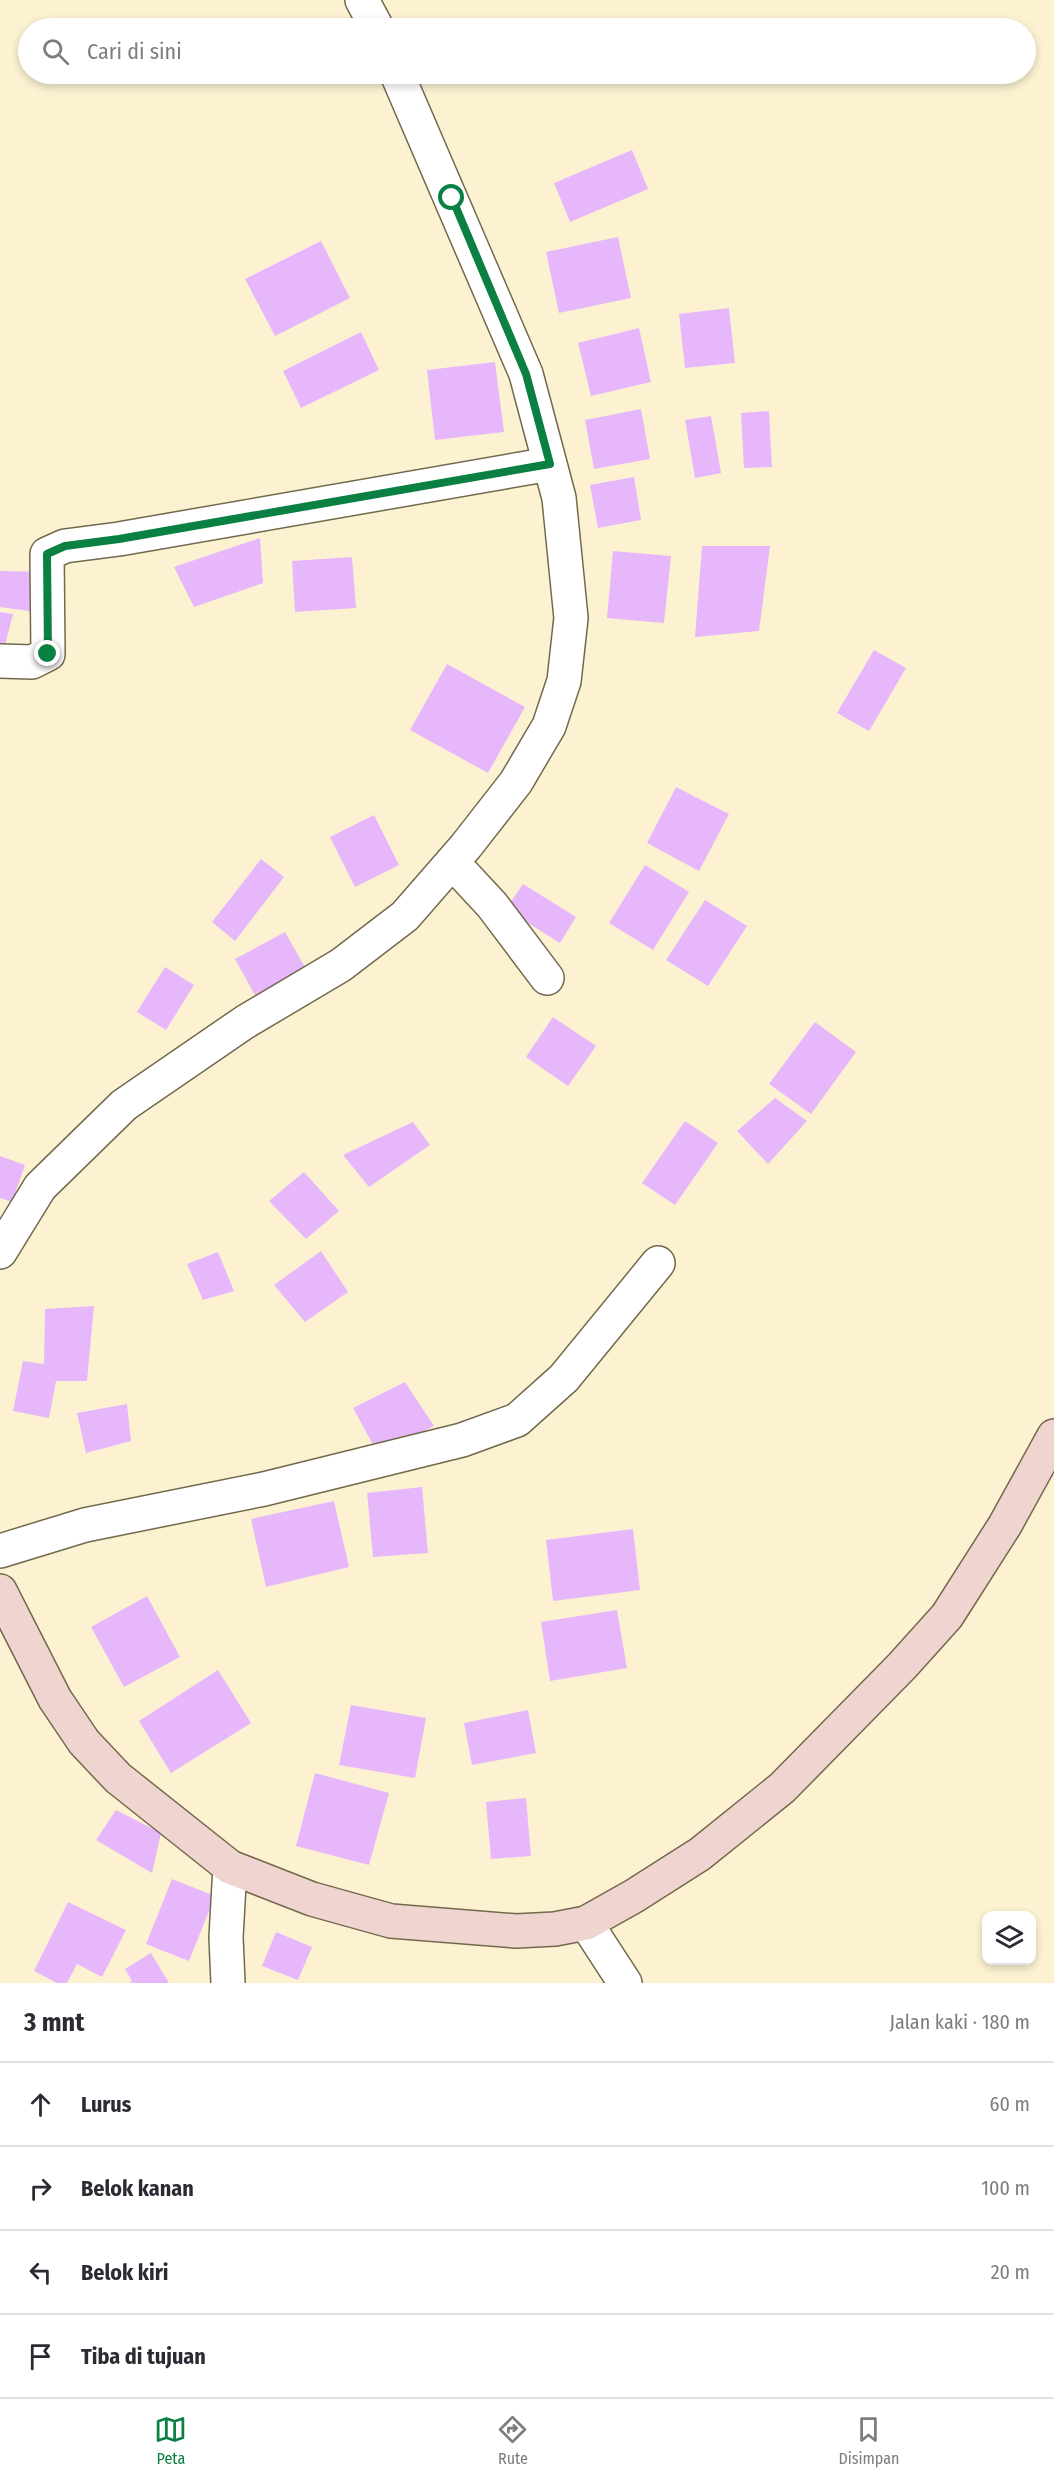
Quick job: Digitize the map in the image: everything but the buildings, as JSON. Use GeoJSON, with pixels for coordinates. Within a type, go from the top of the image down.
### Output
{"type":"FeatureCollection","features":[{"type":"Feature","properties":{"kind":"street"},"geometry":{"type":"LineString","coordinates":[[362,0],[372,18]]}},
{"type":"Feature","properties":{"kind":"street"},"geometry":{"type":"LineString","coordinates":[[0,1252],[40,1187],[124,1105],[244,1022],[341,965],[405,916],[516,782],[549,726],[564,681],[571,618],[560,498],[526,374],[401,84]]}},
{"type":"Feature","properties":{"kind":"street"},"geometry":{"type":"LineString","coordinates":[[0,661],[32,662],[48,654],[47,554],[65,546],[130,537],[550,464]]}},
{"type":"Feature","properties":{"kind":"street"},"geometry":{"type":"LineString","coordinates":[[452,862],[492,906],[547,978]]}},
{"type":"Feature","properties":{"kind":"street"},"geometry":{"type":"LineString","coordinates":[[0,1551],[85,1525],[264,1489],[462,1440],[517,1420],[564,1378],[658,1263]]}},
{"type":"Feature","properties":{"kind":"street"},"geometry":{"type":"LineString","coordinates":[[0,1591],[55,1699],[84,1742],[118,1778],[230,1868],[312,1899],[391,1921],[516,1931],[555,1929],[586,1923],[634,1896],[700,1854],[782,1788],[902,1666],[947,1616],[1005,1525],[1054,1436]]}},
{"type":"Feature","properties":{"kind":"street"},"geometry":{"type":"LineString","coordinates":[[228,1983],[226,1937],[230,1868]]}},
{"type":"Feature","properties":{"kind":"street"},"geometry":{"type":"LineString","coordinates":[[586,1923],[625,1983]]}},
{"type":"Feature","properties":{"kind":"route"},"geometry":{"type":"LineString","coordinates":[[48,654],[47,554],[65,546],[119,539],[550,464],[526,374],[452,198]]}}]}
